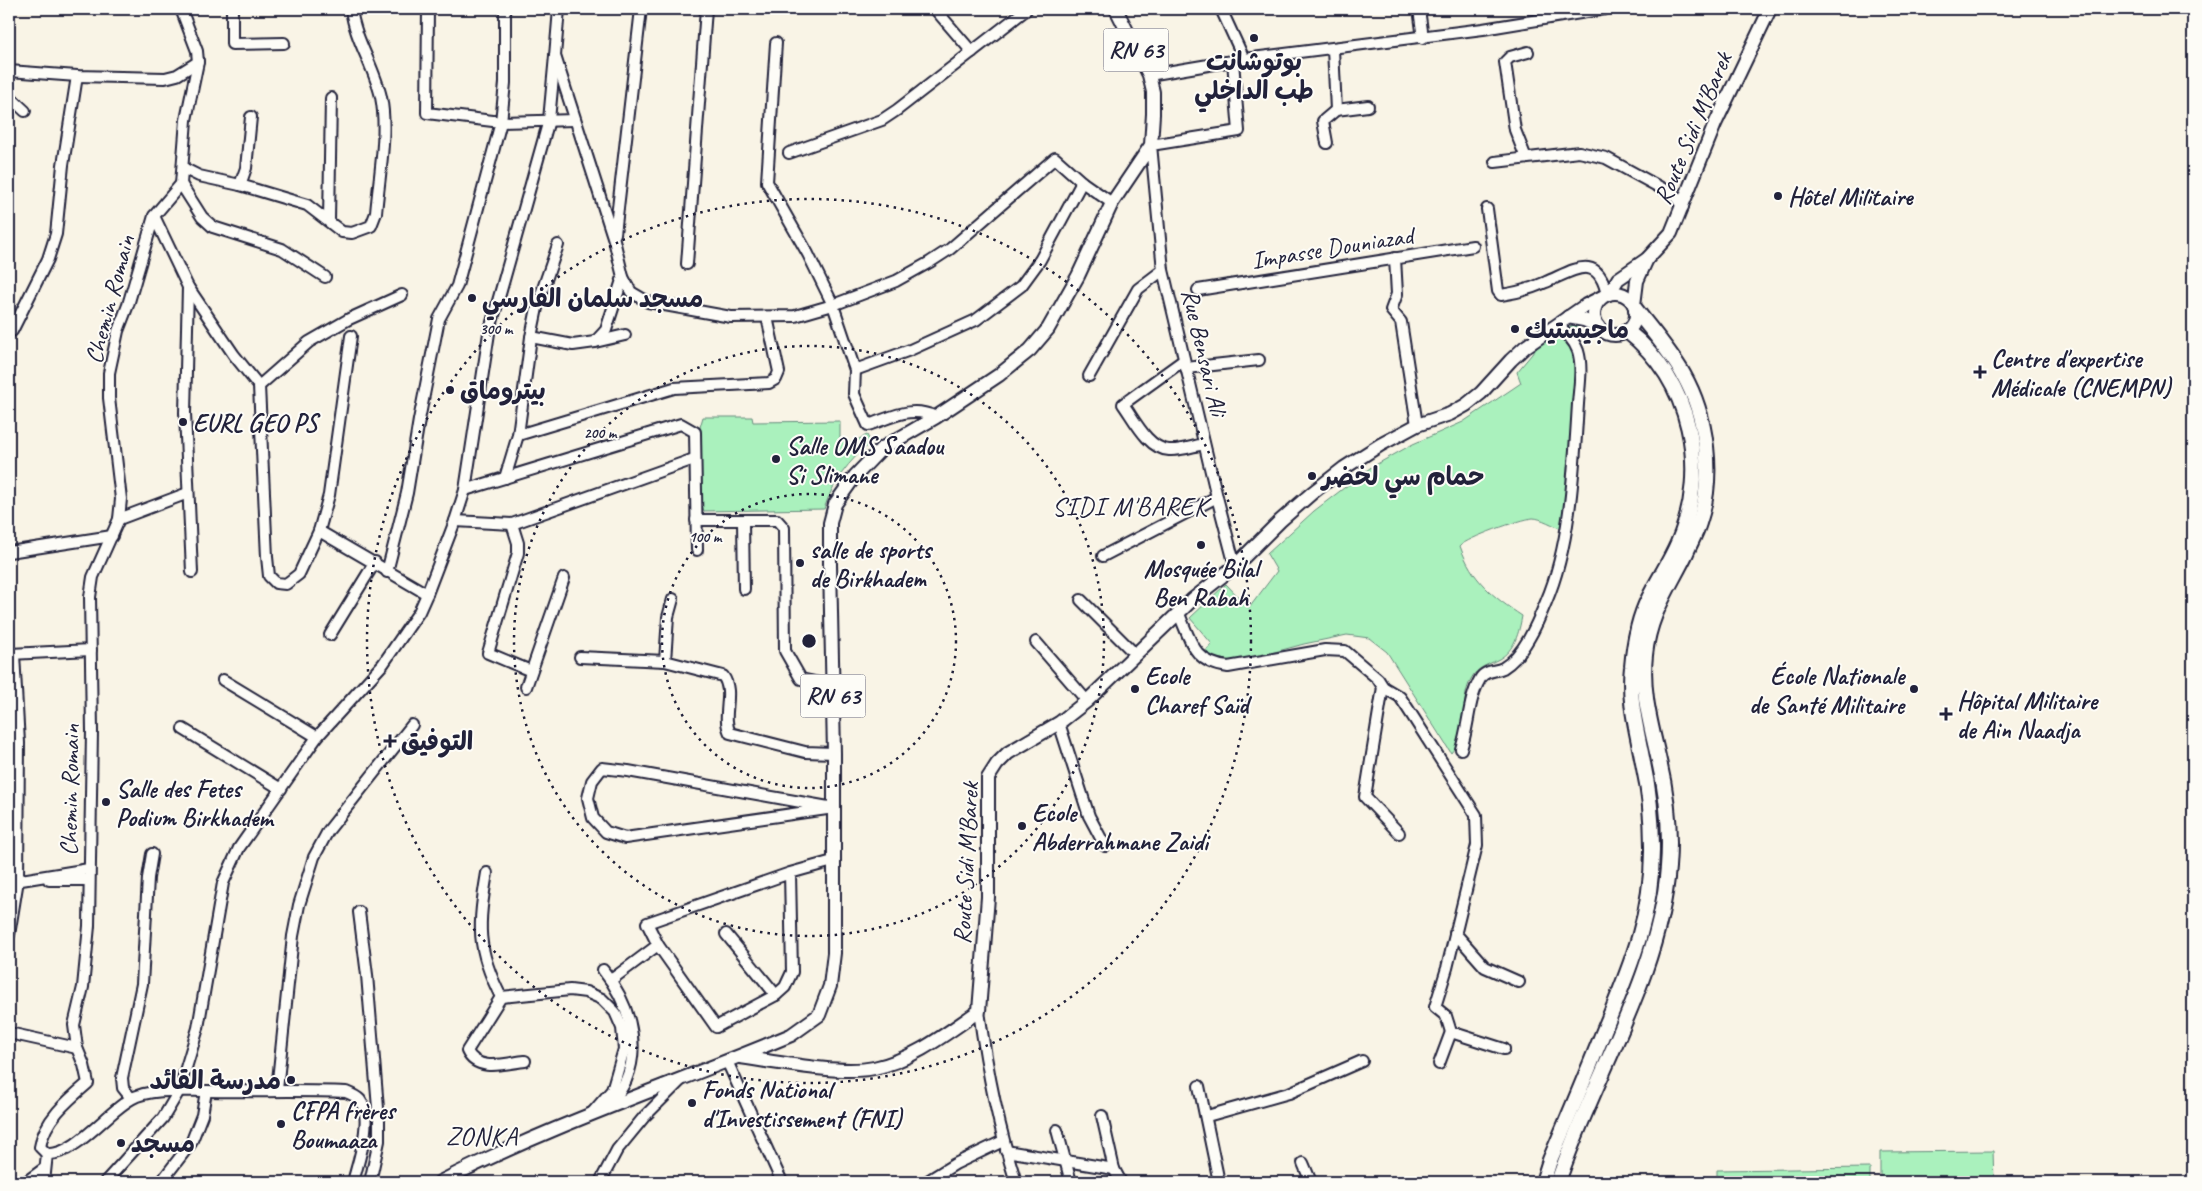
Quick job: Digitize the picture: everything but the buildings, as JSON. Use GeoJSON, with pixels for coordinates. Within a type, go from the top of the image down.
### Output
{"type":"FeatureCollection","features":[{"type":"Feature","properties":{"kind":"highway"},"geometry":{"type":"LineString","coordinates":[[1558,1182],[1644,974],[1662,911],[1668,867],[1668,823],[1663,780],[1647,711],[1644,683],[1645,656],[1649,630],[1658,605],[1680,566],[1700,522],[1706,489],[1705,438],[1697,406],[1684,375],[1676,362],[1635,308]]}},
{"type":"Feature","properties":{"kind":"highway"},"geometry":{"type":"LineString","coordinates":[[1543,1182],[1550,1160],[1630,969],[1648,908],[1652,874],[1652,826],[1647,783],[1633,713],[1632,667],[1642,615],[1678,543],[1687,515],[1692,485],[1691,438],[1678,395],[1648,348],[1627,332]]}},
{"type":"Feature","properties":{"kind":"main road","name":"RN 63"},"geometry":{"type":"LineString","coordinates":[[440,1182],[496,1154],[591,1114],[727,1060],[740,1057],[791,1035],[819,1015],[830,986],[834,952],[834,753],[830,532],[835,504],[855,476],[881,449],[936,417],[998,375],[1030,350],[1048,328],[1078,276],[1112,203],[1151,145],[1153,92],[1150,76],[1116,9]]}},
{"type":"Feature","properties":{"kind":"main road","name":"Route Sidi M'Barek"},"geometry":{"type":"LineString","coordinates":[[978,1011],[988,897],[988,778],[997,764],[1008,753],[1059,723],[1087,701],[1193,599],[1235,566],[1280,521],[1324,483],[1380,445],[1417,425],[1450,414],[1466,405],[1481,393],[1511,360],[1568,317],[1606,295],[1622,275],[1647,259],[1672,233],[1715,124],[1770,9]]}},
{"type":"Feature","properties":{"kind":"main road","name":"Route Sidi M'Barek"},"geometry":{"type":"LineString","coordinates":[[1635,308],[1637,281],[1647,259]]}},
{"type":"Feature","properties":{"kind":"main road"},"geometry":{"type":"LineString","coordinates":[[1568,317],[1584,320],[1598,326],[1608,334],[1621,334],[1627,332],[1635,322],[1635,308],[1626,296],[1615,293],[1606,295],[1595,307],[1594,314],[1598,326]]}},
{"type":"Feature","properties":{"kind":"main road"},"geometry":{"type":"LineString","coordinates":[[740,1057],[816,1067],[873,1069],[892,1063],[928,1046],[978,1011]]}},
{"type":"Feature","properties":{"kind":"street","name":"Chemin Romain"},"geometry":{"type":"LineString","coordinates":[[47,1154],[40,1147],[41,1137],[49,1121],[73,1095],[88,1083],[84,1065],[77,1048],[74,1025],[87,960],[90,880],[92,731],[90,597],[93,577],[119,519],[121,499],[109,398],[109,372],[118,331],[128,305],[154,216],[180,184],[186,120],[198,62],[197,51],[181,9]]}},
{"type":"Feature","properties":{"kind":"street"},"geometry":{"type":"LineString","coordinates":[[232,9],[232,44],[284,44]]}},
{"type":"Feature","properties":{"kind":"street"},"geometry":{"type":"LineString","coordinates":[[183,168],[199,176],[240,185],[307,205],[329,220],[342,232],[352,234],[371,226],[376,213],[383,128],[381,98],[353,22],[351,9]]}},
{"type":"Feature","properties":{"kind":"street"},"geometry":{"type":"LineString","coordinates":[[428,9],[426,113],[501,122],[575,120]]}},
{"type":"Feature","properties":{"kind":"street"},"geometry":{"type":"LineString","coordinates":[[387,572],[407,493],[439,320],[457,286],[501,122],[505,83],[505,9]]}},
{"type":"Feature","properties":{"kind":"street"},"geometry":{"type":"LineString","coordinates":[[105,1182],[163,1118],[179,1091],[198,1028],[223,884],[239,848],[317,737],[383,664],[419,612],[455,522],[465,490],[489,333],[549,120],[559,9]]}},
{"type":"Feature","properties":{"kind":"street"},"geometry":{"type":"LineString","coordinates":[[614,240],[641,9]]}},
{"type":"Feature","properties":{"kind":"street"},"geometry":{"type":"LineString","coordinates":[[687,264],[706,9]]}},
{"type":"Feature","properties":{"kind":"street"},"geometry":{"type":"LineString","coordinates":[[934,9],[972,52]]}},
{"type":"Feature","properties":{"kind":"street"},"geometry":{"type":"LineString","coordinates":[[789,153],[882,120],[1027,9]]}},
{"type":"Feature","properties":{"kind":"street"},"geometry":{"type":"LineString","coordinates":[[1221,9],[1244,59]]}},
{"type":"Feature","properties":{"kind":"street"},"geometry":{"type":"LineString","coordinates":[[1419,9],[1423,38]]}},
{"type":"Feature","properties":{"kind":"street"},"geometry":{"type":"LineString","coordinates":[[1150,76],[1244,59],[1423,38],[1604,9]]}},
{"type":"Feature","properties":{"kind":"street"},"geometry":{"type":"LineString","coordinates":[[776,43],[767,182],[808,254],[833,305],[855,370],[854,394],[868,425],[911,411],[924,411],[936,417]]}},
{"type":"Feature","properties":{"kind":"street"},"geometry":{"type":"LineString","coordinates":[[1333,49],[1336,110]]}},
{"type":"Feature","properties":{"kind":"street"},"geometry":{"type":"LineString","coordinates":[[1526,158],[1515,130],[1505,62],[1510,58],[1528,52]]}},
{"type":"Feature","properties":{"kind":"street"},"geometry":{"type":"LineString","coordinates":[[555,56],[614,240],[623,277],[631,292],[648,302],[731,317],[795,316],[833,305],[896,281],[950,249],[1054,158],[1082,182],[1112,203]]}},
{"type":"Feature","properties":{"kind":"street"},"geometry":{"type":"LineString","coordinates":[[9,71],[77,76],[165,78],[177,74],[198,62]]}},
{"type":"Feature","properties":{"kind":"street"},"geometry":{"type":"LineString","coordinates":[[1151,145],[1239,131],[1233,62]]}},
{"type":"Feature","properties":{"kind":"street"},"geometry":{"type":"LineString","coordinates":[[12,331],[48,258],[56,234],[63,165],[77,76]]}},
{"type":"Feature","properties":{"kind":"street"},"geometry":{"type":"LineString","coordinates":[[9,96],[25,111]]}},
{"type":"Feature","properties":{"kind":"street"},"geometry":{"type":"LineString","coordinates":[[329,220],[331,98]]}},
{"type":"Feature","properties":{"kind":"street"},"geometry":{"type":"LineString","coordinates":[[1327,143],[1323,121],[1336,110],[1368,106]]}},
{"type":"Feature","properties":{"kind":"street"},"geometry":{"type":"LineString","coordinates":[[240,185],[246,168],[251,117]]}},
{"type":"Feature","properties":{"kind":"street","name":"Rue Bensari Ali"},"geometry":{"type":"LineString","coordinates":[[1151,145],[1163,270],[1235,566]]}},
{"type":"Feature","properties":{"kind":"street"},"geometry":{"type":"LineString","coordinates":[[1495,162],[1579,152],[1606,158],[1674,195],[1683,207]]}},
{"type":"Feature","properties":{"kind":"street"},"geometry":{"type":"LineString","coordinates":[[855,370],[910,350],[976,320],[1022,286],[1040,260],[1082,182]]}},
{"type":"Feature","properties":{"kind":"street"},"geometry":{"type":"LineString","coordinates":[[180,184],[202,217],[213,227],[282,249],[325,278]]}},
{"type":"Feature","properties":{"kind":"street"},"geometry":{"type":"LineString","coordinates":[[1487,209],[1498,291],[1501,295],[1545,283],[1580,267],[1589,268],[1600,276],[1606,295]]}},
{"type":"Feature","properties":{"kind":"street"},"geometry":{"type":"LineString","coordinates":[[154,216],[188,288],[234,355],[259,386],[268,576],[276,583],[286,584],[298,574],[319,531],[329,495],[351,336]]}},
{"type":"Feature","properties":{"kind":"street"},"geometry":{"type":"LineString","coordinates":[[505,478],[518,435],[531,337],[538,303],[558,245]]}},
{"type":"Feature","properties":{"kind":"street","name":"Impasse Douniazad"},"geometry":{"type":"LineString","coordinates":[[1198,290],[1473,246]]}},
{"type":"Feature","properties":{"kind":"street"},"geometry":{"type":"LineString","coordinates":[[1395,258],[1397,294],[1391,310],[1401,322],[1417,425]]}},
{"type":"Feature","properties":{"kind":"street"},"geometry":{"type":"LineString","coordinates":[[1089,376],[1138,289],[1163,270]]}},
{"type":"Feature","properties":{"kind":"street"},"geometry":{"type":"LineString","coordinates":[[595,342],[606,330],[623,277]]}},
{"type":"Feature","properties":{"kind":"street"},"geometry":{"type":"LineString","coordinates":[[188,288],[185,413],[192,572]]}},
{"type":"Feature","properties":{"kind":"street"},"geometry":{"type":"LineString","coordinates":[[259,386],[309,342],[349,319],[402,295]]}},
{"type":"Feature","properties":{"kind":"street"},"geometry":{"type":"LineString","coordinates":[[518,435],[674,388],[769,383],[776,379],[778,372],[767,317]]}},
{"type":"Feature","properties":{"kind":"street"},"geometry":{"type":"LineString","coordinates":[[1461,749],[1469,723],[1469,708],[1480,678],[1487,672],[1502,668],[1512,660],[1523,646],[1547,602],[1561,562],[1574,459],[1580,365],[1575,344],[1557,325]]}},
{"type":"Feature","properties":{"kind":"street"},"geometry":{"type":"LineString","coordinates":[[531,337],[572,345],[624,335]]}},
{"type":"Feature","properties":{"kind":"street"},"geometry":{"type":"LineString","coordinates":[[1204,444],[1170,450],[1160,449],[1152,443],[1123,404],[1185,364],[1259,360]]}},
{"type":"Feature","properties":{"kind":"street"},"geometry":{"type":"LineString","coordinates":[[465,490],[681,424],[695,432],[697,550]]}},
{"type":"Feature","properties":{"kind":"street"},"geometry":{"type":"LineString","coordinates":[[455,522],[512,524],[694,459]]}},
{"type":"Feature","properties":{"kind":"street"},"geometry":{"type":"LineString","coordinates":[[119,519],[188,493]]}},
{"type":"Feature","properties":{"kind":"street"},"geometry":{"type":"LineString","coordinates":[[1103,556],[1217,497]]}},
{"type":"Feature","properties":{"kind":"street"},"geometry":{"type":"LineString","coordinates":[[696,520],[777,520],[781,523],[784,528],[786,651],[801,679],[833,686]]}},
{"type":"Feature","properties":{"kind":"street"},"geometry":{"type":"LineString","coordinates":[[743,521],[744,589]]}},
{"type":"Feature","properties":{"kind":"street"},"geometry":{"type":"LineString","coordinates":[[512,524],[518,543],[518,553],[488,653],[532,671]]}},
{"type":"Feature","properties":{"kind":"street"},"geometry":{"type":"LineString","coordinates":[[319,531],[427,594]]}},
{"type":"Feature","properties":{"kind":"street"},"geometry":{"type":"LineString","coordinates":[[9,552],[112,536]]}},
{"type":"Feature","properties":{"kind":"street"},"geometry":{"type":"LineString","coordinates":[[330,634],[375,562]]}},
{"type":"Feature","properties":{"kind":"street"},"geometry":{"type":"LineString","coordinates":[[526,687],[564,578]]}},
{"type":"Feature","properties":{"kind":"street"},"geometry":{"type":"LineString","coordinates":[[665,661],[668,617],[673,598]]}},
{"type":"Feature","properties":{"kind":"street"},"geometry":{"type":"LineString","coordinates":[[1081,600],[1136,655]]}},
{"type":"Feature","properties":{"kind":"street"},"geometry":{"type":"LineString","coordinates":[[1179,614],[1199,655],[1204,661],[1214,666],[1228,667],[1325,650],[1345,651],[1378,679],[1383,687],[1400,697],[1476,815],[1477,845],[1435,1007],[1446,1016],[1451,1032],[1439,1064]]}},
{"type":"Feature","properties":{"kind":"street"},"geometry":{"type":"LineString","coordinates":[[1036,642],[1087,701]]}},
{"type":"Feature","properties":{"kind":"street"},"geometry":{"type":"LineString","coordinates":[[9,935],[19,743],[11,654],[91,650]]}},
{"type":"Feature","properties":{"kind":"street"},"geometry":{"type":"LineString","coordinates":[[580,657],[665,661],[723,676],[728,688],[727,727],[730,733],[805,752],[834,753]]}},
{"type":"Feature","properties":{"kind":"street"},"geometry":{"type":"LineString","coordinates":[[223,680],[317,737]]}},
{"type":"Feature","properties":{"kind":"street"},"geometry":{"type":"LineString","coordinates":[[1383,687],[1365,797],[1399,833]]}},
{"type":"Feature","properties":{"kind":"street"},"geometry":{"type":"LineString","coordinates":[[1059,723],[1089,816],[1106,846]]}},
{"type":"Feature","properties":{"kind":"street"},"geometry":{"type":"LineString","coordinates":[[277,1090],[292,936],[299,905],[314,857],[328,831],[412,726]]}},
{"type":"Feature","properties":{"kind":"street"},"geometry":{"type":"LineString","coordinates":[[184,729],[281,789]]}},
{"type":"Feature","properties":{"kind":"street"},"geometry":{"type":"LineString","coordinates":[[602,768],[834,808],[625,838],[606,832],[593,818],[588,798],[592,781],[602,768]]}},
{"type":"Feature","properties":{"kind":"street"},"geometry":{"type":"LineString","coordinates":[[131,1098],[123,1088],[122,1078],[142,984],[148,878],[152,854]]}},
{"type":"Feature","properties":{"kind":"street"},"geometry":{"type":"LineString","coordinates":[[790,873],[792,972],[785,987],[776,995],[716,1027],[658,945],[647,923],[790,873],[833,861]]}},
{"type":"Feature","properties":{"kind":"street"},"geometry":{"type":"LineString","coordinates":[[13,881],[89,869]]}},
{"type":"Feature","properties":{"kind":"street"},"geometry":{"type":"LineString","coordinates":[[487,873],[482,905],[480,940],[485,960],[501,997]]}},
{"type":"Feature","properties":{"kind":"street"},"geometry":{"type":"LineString","coordinates":[[13,881],[90,880]]}},
{"type":"Feature","properties":{"kind":"street"},"geometry":{"type":"LineString","coordinates":[[359,912],[367,975],[379,1120],[379,1141],[370,1182]]}},
{"type":"Feature","properties":{"kind":"street"},"geometry":{"type":"LineString","coordinates":[[1455,932],[1485,967],[1518,982]]}},
{"type":"Feature","properties":{"kind":"street"},"geometry":{"type":"LineString","coordinates":[[726,934],[776,995]]}},
{"type":"Feature","properties":{"kind":"street"},"geometry":{"type":"LineString","coordinates":[[611,980],[658,945]]}},
{"type":"Feature","properties":{"kind":"street"},"geometry":{"type":"LineString","coordinates":[[603,970],[611,980],[628,1013],[633,1037],[632,1058],[626,1080],[610,1107]]}},
{"type":"Feature","properties":{"kind":"street"},"geometry":{"type":"LineString","coordinates":[[501,997],[570,990],[586,992],[602,999],[615,1012],[622,1028],[624,1049],[612,1090],[591,1114]]}},
{"type":"Feature","properties":{"kind":"street"},"geometry":{"type":"LineString","coordinates":[[501,997],[467,1051],[470,1057],[478,1064],[486,1065],[525,1061]]}},
{"type":"Feature","properties":{"kind":"street","name":"Route Sidi M'Barek"},"geometry":{"type":"LineString","coordinates":[[978,1011],[987,1074],[1004,1146],[1016,1182]]}},
{"type":"Feature","properties":{"kind":"street"},"geometry":{"type":"LineString","coordinates":[[1451,1032],[1504,1049]]}},
{"type":"Feature","properties":{"kind":"street"},"geometry":{"type":"LineString","coordinates":[[9,1033],[77,1048]]}},
{"type":"Feature","properties":{"kind":"street"},"geometry":{"type":"LineString","coordinates":[[727,1060],[782,1182]]}},
{"type":"Feature","properties":{"kind":"street"},"geometry":{"type":"LineString","coordinates":[[1206,1116],[1289,1093],[1362,1061]]}},
{"type":"Feature","properties":{"kind":"street"},"geometry":{"type":"LineString","coordinates":[[602,1182],[617,1150],[644,1117],[683,1078]]}},
{"type":"Feature","properties":{"kind":"street"},"geometry":{"type":"LineString","coordinates":[[1199,1086],[1219,1182]]}},
{"type":"Feature","properties":{"kind":"street"},"geometry":{"type":"LineString","coordinates":[[44,1182],[47,1154],[55,1155],[70,1146],[131,1098],[144,1094],[179,1091],[277,1090],[346,1092],[359,1099],[365,1110],[366,1124],[353,1182]]}},
{"type":"Feature","properties":{"kind":"street"},"geometry":{"type":"LineString","coordinates":[[161,1182],[191,1143],[202,1115],[206,1091]]}},
{"type":"Feature","properties":{"kind":"street"},"geometry":{"type":"LineString","coordinates":[[1102,1116],[1114,1169],[1120,1182]]}},
{"type":"Feature","properties":{"kind":"street"},"geometry":{"type":"LineString","coordinates":[[1057,1130],[1071,1182]]}},
{"type":"Feature","properties":{"kind":"street"},"geometry":{"type":"LineString","coordinates":[[926,1182],[955,1164],[1004,1146],[1114,1169]]}},
{"type":"Feature","properties":{"kind":"street"},"geometry":{"type":"LineString","coordinates":[[1303,1162],[1311,1182]]}},
{"type":"Feature","properties":{"kind":"street"},"geometry":{"type":"LineString","coordinates":[[26,1182],[45,1168]]}},
{"type":"Feature","properties":{"kind":"green space"},"geometry":{"type":"Polygon","coordinates":[[[1578,322],[1578,386],[1562,529],[1533,518],[1495,529],[1473,538],[1460,546],[1477,578],[1484,586],[1522,616],[1518,634],[1509,651],[1473,675],[1465,698],[1461,735],[1451,753],[1387,652],[1369,638],[1347,635],[1304,644],[1234,663],[1218,661],[1204,653],[1212,644],[1190,618],[1226,584],[1249,608],[1277,571],[1267,554],[1314,511],[1370,468],[1413,444],[1463,422],[1521,383],[1517,372],[1541,343],[1578,322]]]}},
{"type":"Feature","properties":{"kind":"green space","name":"Salle OMS Saadou Si Slimane"},"geometry":{"type":"Polygon","coordinates":[[[703,417],[752,417],[753,422],[840,421],[840,438],[851,443],[867,435],[871,443],[855,457],[842,473],[824,509],[704,511],[700,500],[698,434],[703,417]]]}},
{"type":"Feature","properties":{"kind":"green space"},"geometry":{"type":"Polygon","coordinates":[[[1993,1151],[1994,1182],[1880,1182],[1880,1152],[1993,1151]]]}},
{"type":"Feature","properties":{"kind":"green space"},"geometry":{"type":"Polygon","coordinates":[[[1870,1168],[1870,1182],[1717,1182],[1717,1170],[1870,1168]]]}},
{"type":"Feature","properties":{"kind":"place","name":"بوتوشانت طب الداخلي"},"geometry":{"type":"Point","coordinates":[1254,38]}},
{"type":"Feature","properties":{"kind":"place","name":"Hôtel Militaire"},"geometry":{"type":"Point","coordinates":[1778,196]}},
{"type":"Feature","properties":{"kind":"place","name":"مسجد سلمان الفارسي"},"geometry":{"type":"Point","coordinates":[472,298]}},
{"type":"Feature","properties":{"kind":"place","name":"ماجيستيك"},"geometry":{"type":"Point","coordinates":[1515,329]}},
{"type":"Feature","properties":{"kind":"place","name":"Centre d'expertise Médicale (CNEMPN)"},"geometry":{"type":"Point","coordinates":[1980,372]}},
{"type":"Feature","properties":{"kind":"place","name":"بيتروماق"},"geometry":{"type":"Point","coordinates":[450,390]}},
{"type":"Feature","properties":{"kind":"place","name":"EURL GEO PS"},"geometry":{"type":"Point","coordinates":[183,422]}},
{"type":"Feature","properties":{"kind":"place","name":"Salle OMS Saadou Si Slimane"},"geometry":{"type":"Point","coordinates":[776,459]}},
{"type":"Feature","properties":{"kind":"place","name":"حمام سي لخضر"},"geometry":{"type":"Point","coordinates":[1312,476]}},
{"type":"Feature","properties":{"kind":"place","name":"Mosquée Bilal Ben Rabah"},"geometry":{"type":"Point","coordinates":[1201,545]}},
{"type":"Feature","properties":{"kind":"place","name":"salle de sports de Birkhadem"},"geometry":{"type":"Point","coordinates":[800,563]}},
{"type":"Feature","properties":{"kind":"place","name":"Ecole Charef Saïd"},"geometry":{"type":"Point","coordinates":[1135,689]}},
{"type":"Feature","properties":{"kind":"place","name":"École Nationale de Santé Militaire"},"geometry":{"type":"Point","coordinates":[1914,689]}},
{"type":"Feature","properties":{"kind":"place","name":"Hôpital Militaire de Ain Naadja"},"geometry":{"type":"Point","coordinates":[1946,714]}},
{"type":"Feature","properties":{"kind":"place","name":"التوفيق"},"geometry":{"type":"Point","coordinates":[390,741]}},
{"type":"Feature","properties":{"kind":"place","name":"Salle des Fetes Podium Birkhadem"},"geometry":{"type":"Point","coordinates":[106,802]}},
{"type":"Feature","properties":{"kind":"place","name":"Ecole Abderrahmane Zaidi"},"geometry":{"type":"Point","coordinates":[1022,826]}},
{"type":"Feature","properties":{"kind":"place","name":"مدرسة القائد"},"geometry":{"type":"Point","coordinates":[291,1080]}},
{"type":"Feature","properties":{"kind":"place","name":"Fonds National d'Investissement (FNI)"},"geometry":{"type":"Point","coordinates":[692,1103]}},
{"type":"Feature","properties":{"kind":"place","name":"CFPA frères Boumaaza"},"geometry":{"type":"Point","coordinates":[281,1124]}},
{"type":"Feature","properties":{"kind":"place","name":"مسجد"},"geometry":{"type":"Point","coordinates":[121,1143]}},
{"type":"Feature","properties":{"kind":"district","name":"SIDI M'BAREK"},"geometry":{"type":"Point","coordinates":[1130,506]}},
{"type":"Feature","properties":{"kind":"district","name":"ZONKA"},"geometry":{"type":"Point","coordinates":[482,1136]}}]}
